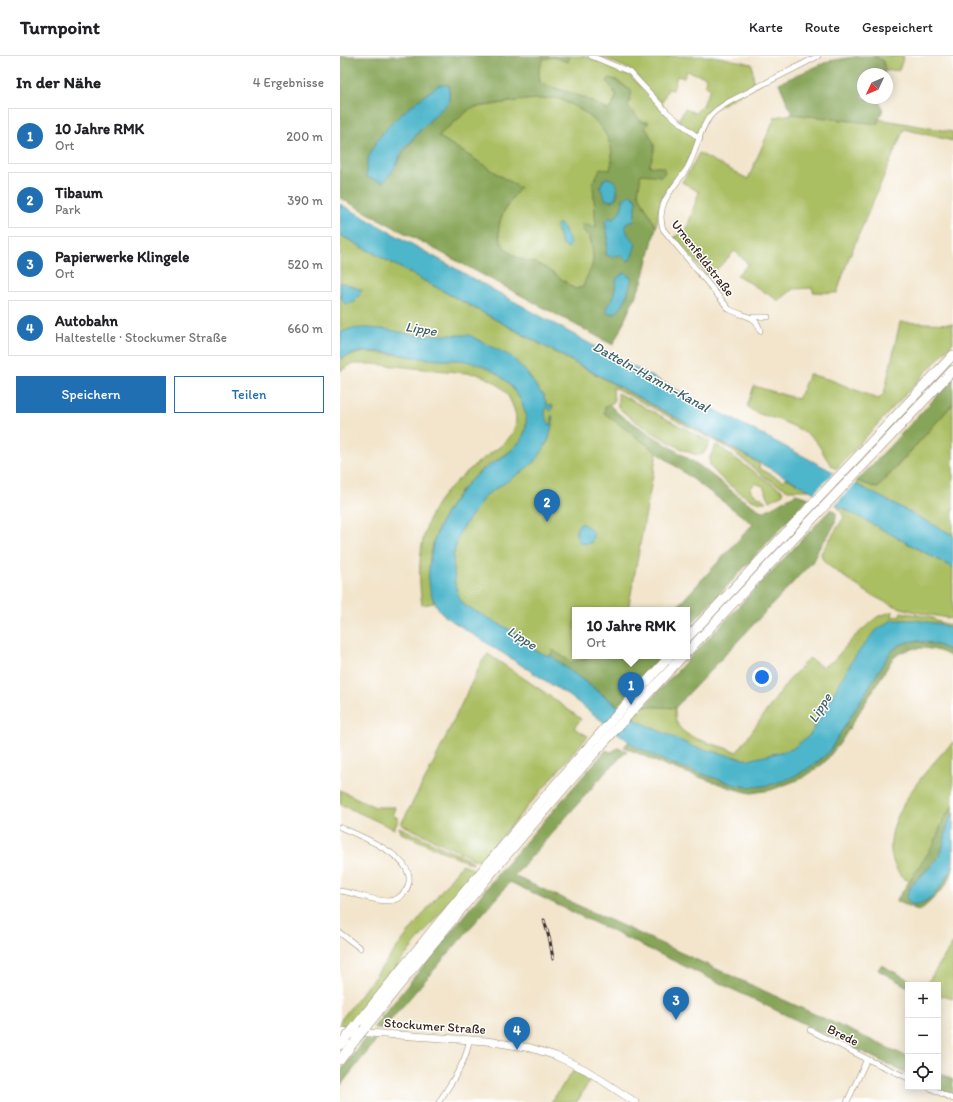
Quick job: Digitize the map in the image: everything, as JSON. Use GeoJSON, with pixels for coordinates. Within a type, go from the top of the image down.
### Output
{"type":"FeatureCollection","features":[{"type":"Feature","properties":{"kind":"highway"},"geometry":{"type":"LineString","coordinates":[[690,635],[953,355]]}},
{"type":"Feature","properties":{"kind":"highway"},"geometry":{"type":"LineString","coordinates":[[690,649],[953,370]]}},
{"type":"Feature","properties":{"kind":"highway"},"geometry":{"type":"LineString","coordinates":[[340,1060],[491,865],[646,689],[668,659]]}},
{"type":"Feature","properties":{"kind":"highway"},"geometry":{"type":"LineString","coordinates":[[646,689],[680,659]]}},
{"type":"Feature","properties":{"kind":"highway"},"geometry":{"type":"LineString","coordinates":[[342,1038],[355,1027],[483,875]]}},
{"type":"Feature","properties":{"kind":"main road","name":"Stockumer Straße"},"geometry":{"type":"LineString","coordinates":[[342,1038],[470,1039],[519,1046],[556,1056],[586,1070],[635,1102]]}},
{"type":"Feature","properties":{"kind":"street"},"geometry":{"type":"LineString","coordinates":[[591,56],[630,72],[667,112],[700,139]]}},
{"type":"Feature","properties":{"kind":"street","name":"Urnenfeldstraße"},"geometry":{"type":"LineString","coordinates":[[768,317],[752,317],[738,314],[730,309],[663,229],[660,220],[666,196],[690,164],[709,118],[721,106],[818,56]]}},
{"type":"Feature","properties":{"kind":"street"},"geometry":{"type":"LineString","coordinates":[[752,317],[757,321],[760,331]]}},
{"type":"Feature","properties":{"kind":"street"},"geometry":{"type":"LineString","coordinates":[[340,827],[399,858],[406,867],[409,877],[405,892],[399,898],[393,900],[383,900],[340,890]]}},
{"type":"Feature","properties":{"kind":"street"},"geometry":{"type":"LineString","coordinates":[[340,933],[360,948]]}},
{"type":"Feature","properties":{"kind":"street","name":"Brede"},"geometry":{"type":"LineString","coordinates":[[810,1030],[905,1077]]}},
{"type":"Feature","properties":{"kind":"street"},"geometry":{"type":"LineString","coordinates":[[439,1102],[461,1065],[468,1050],[470,1039]]}},
{"type":"Feature","properties":{"kind":"street","name":"Brede"},"geometry":{"type":"LineString","coordinates":[[847,1102],[867,1059]]}},
{"type":"Feature","properties":{"kind":"street"},"geometry":{"type":"LineString","coordinates":[[934,1090],[953,1099]]}},
{"type":"Feature","properties":{"kind":"green space"},"geometry":{"type":"Polygon","coordinates":[[[340,56],[570,56],[568,62],[553,57],[543,59],[539,70],[540,83],[585,98],[608,110],[611,109],[617,95],[607,82],[609,78],[615,80],[632,91],[628,107],[642,122],[649,122],[645,127],[653,142],[654,150],[649,166],[663,167],[665,172],[662,176],[641,174],[638,193],[656,227],[643,280],[613,345],[340,198],[340,56]],[[449,85],[417,101],[393,171],[410,142],[449,102],[449,85]],[[557,98],[524,100],[471,108],[438,136],[520,188],[508,205],[500,223],[499,232],[501,241],[506,249],[518,258],[536,263],[546,268],[574,289],[583,287],[592,266],[593,254],[590,236],[583,232],[582,224],[596,227],[593,183],[600,169],[610,170],[612,155],[610,144],[600,126],[593,119],[566,102],[557,98]],[[607,178],[604,179],[600,187],[606,200],[615,200],[618,193],[616,182],[607,178]],[[623,199],[622,208],[613,219],[605,222],[608,237],[606,255],[622,255],[627,260],[630,238],[625,230],[626,224],[634,221],[637,200],[623,199]],[[632,277],[617,278],[613,299],[606,308],[625,300],[632,277]]]}},
{"type":"Feature","properties":{"kind":"green space"},"geometry":{"type":"Polygon","coordinates":[[[570,56],[584,56],[603,62],[629,74],[668,116],[696,139],[684,171],[661,198],[656,227],[638,193],[641,173],[661,176],[649,166],[653,154],[653,142],[645,127],[648,122],[629,119],[628,107],[632,91],[615,79],[612,90],[617,95],[611,109],[607,110],[585,98],[540,83],[539,70],[543,59],[553,57],[568,62],[570,56]]]}},
{"type":"Feature","properties":{"kind":"green space"},"geometry":{"type":"Polygon","coordinates":[[[599,56],[714,56],[752,64],[754,86],[711,111],[697,134],[678,120],[685,109],[695,113],[703,105],[710,89],[705,84],[706,77],[686,71],[684,78],[677,76],[673,90],[668,89],[661,104],[631,70],[599,56]]]}},
{"type":"Feature","properties":{"kind":"green space"},"geometry":{"type":"Polygon","coordinates":[[[860,56],[873,56],[883,61],[884,68],[857,68],[857,104],[880,104],[883,109],[877,124],[792,114],[779,83],[829,61],[860,56]]]}},
{"type":"Feature","properties":{"kind":"green space"},"geometry":{"type":"Polygon","coordinates":[[[873,56],[904,56],[899,70],[893,70],[893,68],[884,68],[883,61],[873,56]]]}},
{"type":"Feature","properties":{"kind":"green space"},"geometry":{"type":"Polygon","coordinates":[[[557,98],[576,107],[600,126],[610,144],[612,157],[610,170],[593,183],[596,227],[582,225],[592,244],[592,266],[585,281],[584,287],[575,289],[536,263],[516,257],[506,249],[501,241],[499,232],[503,214],[520,188],[438,136],[471,108],[524,100],[557,98]]]}},
{"type":"Feature","properties":{"kind":"green space"},"geometry":{"type":"Polygon","coordinates":[[[792,114],[877,124],[879,119],[953,132],[953,141],[904,129],[848,260],[837,293],[813,292],[813,288],[793,289],[779,301],[737,275],[748,264],[735,251],[709,277],[674,237],[686,231],[699,192],[682,182],[699,153],[748,179],[775,117],[792,114]]]}},
{"type":"Feature","properties":{"kind":"green space"},"geometry":{"type":"Polygon","coordinates":[[[340,235],[760,464],[759,468],[783,481],[786,478],[809,490],[788,490],[763,476],[730,449],[613,387],[614,402],[608,405],[657,453],[629,607],[572,607],[572,659],[638,659],[627,691],[630,694],[623,701],[639,712],[644,706],[675,708],[676,722],[685,733],[699,740],[737,752],[789,680],[809,658],[822,667],[833,661],[854,637],[877,617],[893,611],[892,617],[900,615],[901,612],[933,618],[936,621],[953,626],[953,640],[917,630],[798,761],[696,761],[455,610],[442,551],[537,427],[502,364],[340,346],[340,235]]]}},
{"type":"Feature","properties":{"kind":"green space"},"geometry":{"type":"Polygon","coordinates":[[[900,322],[953,324],[953,343],[836,469],[829,462],[815,441],[808,435],[784,422],[759,414],[747,406],[754,386],[798,399],[809,374],[831,380],[878,399],[884,394],[900,322]]]}},
{"type":"Feature","properties":{"kind":"green space"},"geometry":{"type":"Polygon","coordinates":[[[366,352],[433,359],[465,360],[475,363],[495,372],[504,379],[518,396],[525,410],[525,431],[517,445],[480,471],[467,484],[445,514],[437,531],[429,566],[430,585],[434,603],[422,605],[420,592],[420,565],[423,538],[432,513],[441,497],[455,482],[507,440],[515,425],[516,415],[506,393],[494,382],[477,374],[374,364],[352,364],[340,371],[340,359],[350,355],[366,352]]]}},
{"type":"Feature","properties":{"kind":"green space"},"geometry":{"type":"Polygon","coordinates":[[[953,379],[953,404],[877,488],[857,481],[953,379]]]}},
{"type":"Feature","properties":{"kind":"green space"},"geometry":{"type":"Polygon","coordinates":[[[618,393],[710,442],[704,453],[700,455],[684,450],[658,436],[633,419],[618,407],[618,393]]]}},
{"type":"Feature","properties":{"kind":"green space"},"geometry":{"type":"Polygon","coordinates":[[[609,404],[619,414],[700,466],[742,499],[763,512],[796,494],[809,498],[690,626],[690,607],[677,607],[753,524],[604,413],[605,407],[609,404]]]}},
{"type":"Feature","properties":{"kind":"green space"},"geometry":{"type":"Polygon","coordinates":[[[953,404],[953,535],[855,484],[857,481],[878,488],[953,404]]]}},
{"type":"Feature","properties":{"kind":"green space"},"geometry":{"type":"Polygon","coordinates":[[[716,445],[757,475],[780,488],[783,491],[783,494],[770,501],[763,486],[755,483],[750,489],[752,493],[766,502],[756,502],[749,499],[723,480],[710,465],[710,457],[716,445]]]}},
{"type":"Feature","properties":{"kind":"green space"},"geometry":{"type":"Polygon","coordinates":[[[836,504],[953,568],[953,619],[907,610],[884,602],[828,565],[823,560],[821,553],[844,517],[836,504]]]}},
{"type":"Feature","properties":{"kind":"green space"},"geometry":{"type":"Polygon","coordinates":[[[831,509],[836,513],[834,525],[820,547],[815,559],[675,708],[644,706],[831,509]]]}},
{"type":"Feature","properties":{"kind":"green space"},"geometry":{"type":"Polygon","coordinates":[[[913,641],[938,645],[953,652],[953,658],[939,651],[923,648],[907,650],[900,653],[890,662],[840,743],[824,763],[803,778],[771,790],[751,793],[734,789],[664,765],[624,747],[629,741],[667,762],[736,785],[745,787],[769,785],[800,773],[821,760],[829,752],[889,654],[900,645],[913,641]]]}},
{"type":"Feature","properties":{"kind":"green space"},"geometry":{"type":"Polygon","coordinates":[[[553,650],[571,662],[585,659],[660,659],[617,705],[550,656],[553,650]]]}},
{"type":"Feature","properties":{"kind":"green space"},"geometry":{"type":"Polygon","coordinates":[[[488,654],[581,719],[574,728],[588,736],[480,862],[401,824],[431,768],[482,661],[488,654]]]}},
{"type":"Feature","properties":{"kind":"green space"},"geometry":{"type":"Polygon","coordinates":[[[953,742],[953,825],[914,881],[908,880],[901,876],[896,868],[891,852],[892,835],[897,817],[917,783],[953,742]]]}},
{"type":"Feature","properties":{"kind":"green space"},"geometry":{"type":"Polygon","coordinates":[[[618,748],[627,751],[605,773],[514,876],[905,1056],[905,1073],[510,882],[383,1029],[373,1028],[501,870],[606,750],[611,752],[618,748]]]}},
{"type":"Feature","properties":{"kind":"green space"},"geometry":{"type":"Polygon","coordinates":[[[340,790],[375,807],[395,807],[393,815],[399,819],[394,829],[340,804],[340,790]]]}},
{"type":"Feature","properties":{"kind":"green space"},"geometry":{"type":"Polygon","coordinates":[[[953,806],[953,815],[948,824],[944,846],[940,856],[933,865],[918,877],[911,885],[909,889],[909,902],[914,905],[947,877],[953,865],[950,879],[941,891],[920,911],[896,901],[934,844],[944,818],[953,806]]]}},
{"type":"Feature","properties":{"kind":"green space"},"geometry":{"type":"Polygon","coordinates":[[[399,827],[472,861],[473,864],[401,833],[399,827]]]}},
{"type":"Feature","properties":{"kind":"green space"},"geometry":{"type":"Polygon","coordinates":[[[462,864],[475,870],[348,1026],[340,1026],[340,1021],[462,864]]]}},
{"type":"Feature","properties":{"kind":"green space"},"geometry":{"type":"Polygon","coordinates":[[[953,943],[953,999],[941,996],[941,982],[928,982],[953,943]]]}},
{"type":"Feature","properties":{"kind":"green space"},"geometry":{"type":"Polygon","coordinates":[[[881,965],[913,982],[905,982],[905,985],[878,970],[881,965]]]}},
{"type":"Feature","properties":{"kind":"green space"},"geometry":{"type":"Polygon","coordinates":[[[365,1039],[376,1041],[340,1086],[340,1072],[365,1039]]]}},
{"type":"Feature","properties":{"kind":"green space"},"geometry":{"type":"Polygon","coordinates":[[[574,1070],[590,1080],[577,1102],[551,1102],[574,1070]]]}},
{"type":"Feature","properties":{"kind":"green space"},"geometry":{"type":"Polygon","coordinates":[[[941,1074],[953,1080],[953,1096],[941,1090],[941,1074]]]}},
{"type":"Feature","properties":{"kind":"water"},"geometry":{"type":"Polygon","coordinates":[[[439,85],[449,85],[449,102],[406,146],[393,171],[383,182],[366,177],[368,159],[373,147],[380,137],[408,108],[439,85]]]}},
{"type":"Feature","properties":{"kind":"water"},"geometry":{"type":"Polygon","coordinates":[[[607,178],[614,181],[617,187],[613,201],[606,200],[600,187],[604,179],[607,178]]]}},
{"type":"Feature","properties":{"kind":"water"},"geometry":{"type":"Polygon","coordinates":[[[631,194],[637,200],[634,221],[626,224],[626,230],[628,235],[636,243],[629,261],[618,255],[613,257],[606,255],[608,237],[605,222],[609,218],[614,219],[621,210],[623,199],[631,194]]]}},
{"type":"Feature","properties":{"kind":"water","name":"Datteln-Hamm-Kanal"},"geometry":{"type":"Polygon","coordinates":[[[340,204],[594,346],[953,535],[953,568],[340,235],[340,204]]]}},
{"type":"Feature","properties":{"kind":"water"},"geometry":{"type":"Polygon","coordinates":[[[559,223],[564,228],[571,244],[568,248],[562,245],[556,227],[559,223]]]}},
{"type":"Feature","properties":{"kind":"water"},"geometry":{"type":"Polygon","coordinates":[[[626,272],[629,277],[632,277],[624,302],[614,314],[606,312],[606,308],[613,299],[617,278],[626,272]]]}},
{"type":"Feature","properties":{"kind":"water"},"geometry":{"type":"Polygon","coordinates":[[[340,282],[362,290],[355,302],[348,304],[344,303],[340,294],[340,282]]]}},
{"type":"Feature","properties":{"kind":"water"},"geometry":{"type":"Polygon","coordinates":[[[349,329],[385,329],[414,335],[469,335],[512,357],[527,373],[541,393],[545,395],[544,397],[547,405],[553,406],[551,411],[546,407],[545,415],[550,425],[552,423],[552,415],[553,421],[549,439],[542,452],[533,463],[523,471],[485,496],[459,534],[453,557],[455,583],[459,598],[466,606],[518,634],[527,645],[536,651],[550,656],[638,721],[694,747],[749,760],[792,749],[810,735],[853,659],[874,632],[892,620],[915,620],[940,624],[953,629],[953,652],[928,642],[920,641],[911,641],[896,647],[889,654],[829,752],[809,768],[786,780],[773,784],[748,787],[736,785],[667,762],[635,746],[571,697],[446,617],[437,607],[432,595],[429,582],[429,568],[437,531],[454,500],[471,480],[512,450],[522,437],[526,421],[523,405],[519,397],[502,377],[488,368],[464,361],[435,360],[379,352],[353,354],[340,359],[340,333],[349,329]]]}},
{"type":"Feature","properties":{"kind":"water"},"geometry":{"type":"Polygon","coordinates":[[[580,523],[588,527],[594,533],[591,543],[580,543],[578,540],[576,530],[580,523]]]}},
{"type":"Feature","properties":{"kind":"water"},"geometry":{"type":"Polygon","coordinates":[[[953,815],[953,864],[951,870],[943,884],[931,897],[924,902],[911,904],[907,899],[910,888],[934,863],[941,853],[948,825],[953,815]]]}},
{"type":"Feature","properties":{"kind":"pier"},"geometry":{"type":"Polygon","coordinates":[[[835,471],[856,482],[834,506],[813,494],[835,471]]]}},
{"type":"Feature","properties":{"kind":"railway"},"geometry":{"type":"LineString","coordinates":[[544,920],[553,959]]}},
{"type":"Feature","properties":{"kind":"place","name":"Tibaum"},"geometry":{"type":"Point","coordinates":[547,522]}},
{"type":"Feature","properties":{"kind":"place","name":"10 Jahre RMK"},"geometry":{"type":"Point","coordinates":[631,705]}},
{"type":"Feature","properties":{"kind":"place","name":"Papierwerke Klingele"},"geometry":{"type":"Point","coordinates":[676,1020]}},
{"type":"Feature","properties":{"kind":"place","name":"Autobahn"},"geometry":{"type":"Point","coordinates":[517,1050]}},
{"type":"Feature","properties":{"kind":"water label","name":"Lippe"},"geometry":{"type":"Point","coordinates":[421,329]}},
{"type":"Feature","properties":{"kind":"water label","name":"Lippe"},"geometry":{"type":"Point","coordinates":[522,638]}},
{"type":"Feature","properties":{"kind":"water label","name":"Lippe"},"geometry":{"type":"Point","coordinates":[820,708]}}]}
